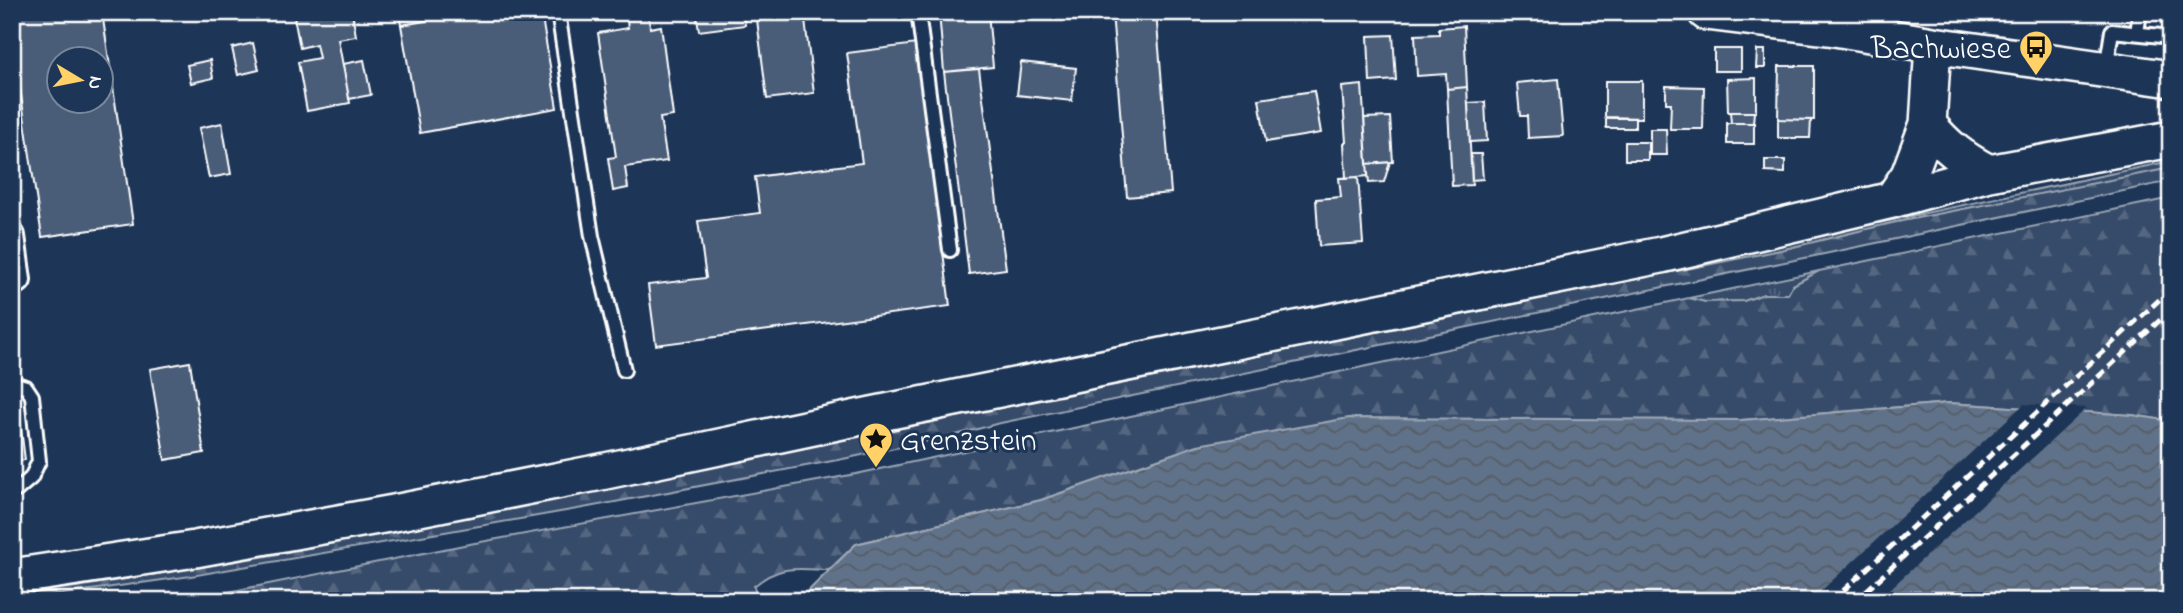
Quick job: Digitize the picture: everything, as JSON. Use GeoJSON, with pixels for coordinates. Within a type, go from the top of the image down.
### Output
{"type":"FeatureCollection","features":[{"type":"Feature","properties":{"kind":"main road"},"geometry":{"type":"LineString","coordinates":[[1706,12],[1837,20],[1933,46],[2171,79]]}},
{"type":"Feature","properties":{"kind":"main road"},"geometry":{"type":"LineString","coordinates":[[1892,200],[1909,175],[1928,124],[1933,46]]}},
{"type":"Feature","properties":{"kind":"main road"},"geometry":{"type":"LineString","coordinates":[[1928,124],[1944,144],[1989,173]]}},
{"type":"Feature","properties":{"kind":"main road"},"geometry":{"type":"LineString","coordinates":[[12,577],[195,550],[569,478],[1661,255],[1892,200],[1989,173],[2171,139]]}},
{"type":"Feature","properties":{"kind":"street"},"geometry":{"type":"LineString","coordinates":[[12,236],[15,273]]}},
{"type":"Feature","properties":{"kind":"lane"},"geometry":{"type":"LineString","coordinates":[[558,12],[592,236],[624,370]]}},
{"type":"Feature","properties":{"kind":"lane"},"geometry":{"type":"LineString","coordinates":[[918,12],[950,250]]}},
{"type":"Feature","properties":{"kind":"lane"},"geometry":{"type":"LineString","coordinates":[[2137,33],[2140,12]]}},
{"type":"Feature","properties":{"kind":"lane"},"geometry":{"type":"LineString","coordinates":[[2106,69],[2112,31],[2171,37]]}},
{"type":"Feature","properties":{"kind":"lane"},"geometry":{"type":"LineString","coordinates":[[12,383],[26,387],[32,396],[39,461],[30,478],[17,490],[12,491]]}},
{"type":"Feature","properties":{"kind":"green space"},"geometry":{"type":"Polygon","coordinates":[[[2171,161],[2171,168],[1892,223],[1781,250],[273,555],[77,587],[12,594],[1661,269],[2171,161]]]}},
{"type":"Feature","properties":{"kind":"green space"},"geometry":{"type":"Polygon","coordinates":[[[2171,168],[2171,181],[996,424],[843,459],[583,508],[191,576],[12,601],[12,594],[77,587],[273,555],[1781,250],[1892,223],[2171,168]]]}},
{"type":"Feature","properties":{"kind":"green space"},"geometry":{"type":"Polygon","coordinates":[[[2171,198],[2171,421],[2132,415],[1949,403],[1741,420],[1198,445],[1041,500],[856,544],[829,570],[789,569],[763,579],[754,586],[757,601],[183,601],[464,545],[856,474],[1689,298],[1705,302],[1744,301],[1764,294],[1788,294],[1793,285],[1819,271],[2171,198]]]}},
{"type":"Feature","properties":{"kind":"green space"},"geometry":{"type":"Polygon","coordinates":[[[1819,271],[1793,285],[1788,294],[1764,294],[1744,301],[1705,302],[1689,298],[1819,271]]]}},
{"type":"Feature","properties":{"kind":"water"},"geometry":{"type":"Polygon","coordinates":[[[1949,403],[2132,415],[2171,421],[2171,601],[798,601],[856,544],[1041,500],[1198,445],[1349,418],[1741,420],[1949,403]]]}},
{"type":"Feature","properties":{"kind":"pier"},"geometry":{"type":"Polygon","coordinates":[[[2024,404],[2087,408],[1877,601],[1810,601],[2024,404]]]}},
{"type":"Feature","properties":{"kind":"building"},"geometry":{"type":"Polygon","coordinates":[[[12,12],[102,12],[107,46],[46,46],[46,116],[116,116],[116,108],[133,224],[42,237],[12,34],[12,12]]]}},
{"type":"Feature","properties":{"kind":"building"},"geometry":{"type":"Polygon","coordinates":[[[317,12],[352,12],[356,36],[338,39],[350,103],[307,111],[298,62],[319,58],[316,44],[300,48],[294,17],[317,12]]]}},
{"type":"Feature","properties":{"kind":"building"},"geometry":{"type":"Polygon","coordinates":[[[424,12],[426,21],[401,25],[399,14],[424,12]]]}},
{"type":"Feature","properties":{"kind":"building"},"geometry":{"type":"Polygon","coordinates":[[[473,12],[541,12],[557,108],[420,133],[401,25],[473,12]]]}},
{"type":"Feature","properties":{"kind":"building"},"geometry":{"type":"Polygon","coordinates":[[[648,12],[650,28],[661,26],[673,116],[660,118],[667,161],[625,167],[628,188],[613,191],[608,158],[616,157],[598,33],[628,28],[626,13],[648,12]]]}},
{"type":"Feature","properties":{"kind":"building"},"geometry":{"type":"Polygon","coordinates":[[[696,12],[743,12],[745,25],[699,31],[696,12]]]}},
{"type":"Feature","properties":{"kind":"building"},"geometry":{"type":"Polygon","coordinates":[[[756,12],[804,12],[814,93],[767,99],[756,12]]]}},
{"type":"Feature","properties":{"kind":"building"},"geometry":{"type":"Polygon","coordinates":[[[939,12],[988,12],[993,67],[944,72],[939,12]]]}},
{"type":"Feature","properties":{"kind":"building"},"geometry":{"type":"Polygon","coordinates":[[[1112,12],[1156,12],[1171,193],[1127,197],[1112,12]]]}},
{"type":"Feature","properties":{"kind":"building"},"geometry":{"type":"Polygon","coordinates":[[[2160,12],[2171,12],[2171,23],[2158,21],[2160,12]]]}},
{"type":"Feature","properties":{"kind":"building"},"geometry":{"type":"Polygon","coordinates":[[[1464,26],[1467,87],[1447,89],[1446,74],[1417,76],[1415,35],[1439,34],[1439,28],[1464,26]]]}},
{"type":"Feature","properties":{"kind":"building"},"geometry":{"type":"Polygon","coordinates":[[[1393,35],[1396,80],[1370,82],[1368,36],[1393,35]]]}},
{"type":"Feature","properties":{"kind":"building"},"geometry":{"type":"Polygon","coordinates":[[[253,43],[259,70],[238,75],[232,48],[253,43]]]}},
{"type":"Feature","properties":{"kind":"building"},"geometry":{"type":"Polygon","coordinates":[[[916,44],[950,306],[656,345],[648,285],[706,278],[698,221],[760,213],[755,177],[862,163],[847,53],[916,44]]]}},
{"type":"Feature","properties":{"kind":"building"},"geometry":{"type":"Polygon","coordinates":[[[1714,49],[1741,49],[1741,71],[1714,71],[1714,49]]]}},
{"type":"Feature","properties":{"kind":"building"},"geometry":{"type":"Polygon","coordinates":[[[1757,50],[1765,50],[1765,68],[1756,68],[1757,50]]]}},
{"type":"Feature","properties":{"kind":"building"},"geometry":{"type":"Polygon","coordinates":[[[210,60],[213,78],[191,83],[187,65],[210,60]]]}},
{"type":"Feature","properties":{"kind":"building"},"geometry":{"type":"Polygon","coordinates":[[[364,60],[371,95],[349,99],[343,64],[364,60]]]}},
{"type":"Feature","properties":{"kind":"building"},"geometry":{"type":"Polygon","coordinates":[[[1021,62],[1076,68],[1072,101],[1017,95],[1021,62]]]}},
{"type":"Feature","properties":{"kind":"building"},"geometry":{"type":"Polygon","coordinates":[[[1779,66],[1814,66],[1814,120],[1778,119],[1779,66]]]}},
{"type":"Feature","properties":{"kind":"building"},"geometry":{"type":"Polygon","coordinates":[[[979,69],[1006,269],[969,274],[944,72],[979,69]]]}},
{"type":"Feature","properties":{"kind":"building"},"geometry":{"type":"Polygon","coordinates":[[[1756,78],[1756,112],[1728,112],[1727,79],[1756,78]]]}},
{"type":"Feature","properties":{"kind":"building"},"geometry":{"type":"Polygon","coordinates":[[[1558,79],[1563,136],[1528,138],[1527,116],[1520,116],[1517,83],[1558,79]]]}},
{"type":"Feature","properties":{"kind":"building"},"geometry":{"type":"Polygon","coordinates":[[[1605,81],[1642,81],[1642,118],[1605,117],[1605,81]]]}},
{"type":"Feature","properties":{"kind":"building"},"geometry":{"type":"Polygon","coordinates":[[[1362,85],[1368,176],[1346,178],[1342,87],[1362,85]]]}},
{"type":"Feature","properties":{"kind":"building"},"geometry":{"type":"Polygon","coordinates":[[[1666,86],[1704,87],[1703,129],[1670,129],[1671,103],[1666,103],[1666,86]]]}},
{"type":"Feature","properties":{"kind":"building"},"geometry":{"type":"Polygon","coordinates":[[[1467,87],[1472,185],[1452,186],[1447,89],[1467,87]]]}},
{"type":"Feature","properties":{"kind":"building"},"geometry":{"type":"Polygon","coordinates":[[[1314,91],[1321,133],[1266,142],[1259,99],[1314,91]]]}},
{"type":"Feature","properties":{"kind":"building"},"geometry":{"type":"Polygon","coordinates":[[[1485,102],[1487,141],[1470,142],[1468,103],[1485,102]]]}},
{"type":"Feature","properties":{"kind":"building"},"geometry":{"type":"Polygon","coordinates":[[[1730,112],[1754,112],[1753,123],[1731,123],[1730,112]]]}},
{"type":"Feature","properties":{"kind":"building"},"geometry":{"type":"Polygon","coordinates":[[[1390,117],[1393,162],[1367,164],[1364,118],[1390,117]]]}},
{"type":"Feature","properties":{"kind":"building"},"geometry":{"type":"Polygon","coordinates":[[[1606,118],[1635,118],[1635,128],[1606,128],[1606,118]]]}},
{"type":"Feature","properties":{"kind":"building"},"geometry":{"type":"Polygon","coordinates":[[[1778,119],[1811,120],[1810,138],[1778,138],[1778,119]]]}},
{"type":"Feature","properties":{"kind":"building"},"geometry":{"type":"Polygon","coordinates":[[[222,123],[231,174],[209,178],[199,128],[222,123]]]}},
{"type":"Feature","properties":{"kind":"building"},"geometry":{"type":"Polygon","coordinates":[[[1727,123],[1754,123],[1754,144],[1727,144],[1727,123]]]}},
{"type":"Feature","properties":{"kind":"building"},"geometry":{"type":"Polygon","coordinates":[[[1650,129],[1666,129],[1667,155],[1650,155],[1650,129]]]}},
{"type":"Feature","properties":{"kind":"building"},"geometry":{"type":"Polygon","coordinates":[[[1625,142],[1648,142],[1648,160],[1625,160],[1625,142]]]}},
{"type":"Feature","properties":{"kind":"building"},"geometry":{"type":"Polygon","coordinates":[[[1471,154],[1481,154],[1483,179],[1472,180],[1471,154]]]}},
{"type":"Feature","properties":{"kind":"building"},"geometry":{"type":"Polygon","coordinates":[[[1765,160],[1785,160],[1785,173],[1765,172],[1765,160]]]}},
{"type":"Feature","properties":{"kind":"building"},"geometry":{"type":"Polygon","coordinates":[[[1390,162],[1384,182],[1369,183],[1367,164],[1390,162]]]}},
{"type":"Feature","properties":{"kind":"building"},"geometry":{"type":"Polygon","coordinates":[[[1358,177],[1363,243],[1319,246],[1316,199],[1341,197],[1339,178],[1358,177]]]}},
{"type":"Feature","properties":{"kind":"building"},"geometry":{"type":"Polygon","coordinates":[[[190,362],[204,453],[165,460],[150,369],[190,362]]]}},
{"type":"Feature","properties":{"kind":"building"},"geometry":{"type":"Polygon","coordinates":[[[17,398],[25,460],[12,462],[12,399],[17,398]]]}},
{"type":"Feature","properties":{"kind":"railway"},"geometry":{"type":"LineString","coordinates":[[1832,601],[2171,289]]}},
{"type":"Feature","properties":{"kind":"railway"},"geometry":{"type":"LineString","coordinates":[[1855,601],[2171,310]]}},
{"type":"Feature","properties":{"kind":"place","name":"Bachwiese"},"geometry":{"type":"Point","coordinates":[2036,77]}},
{"type":"Feature","properties":{"kind":"place","name":"Grenzstein"},"geometry":{"type":"Point","coordinates":[876,469]}}]}
